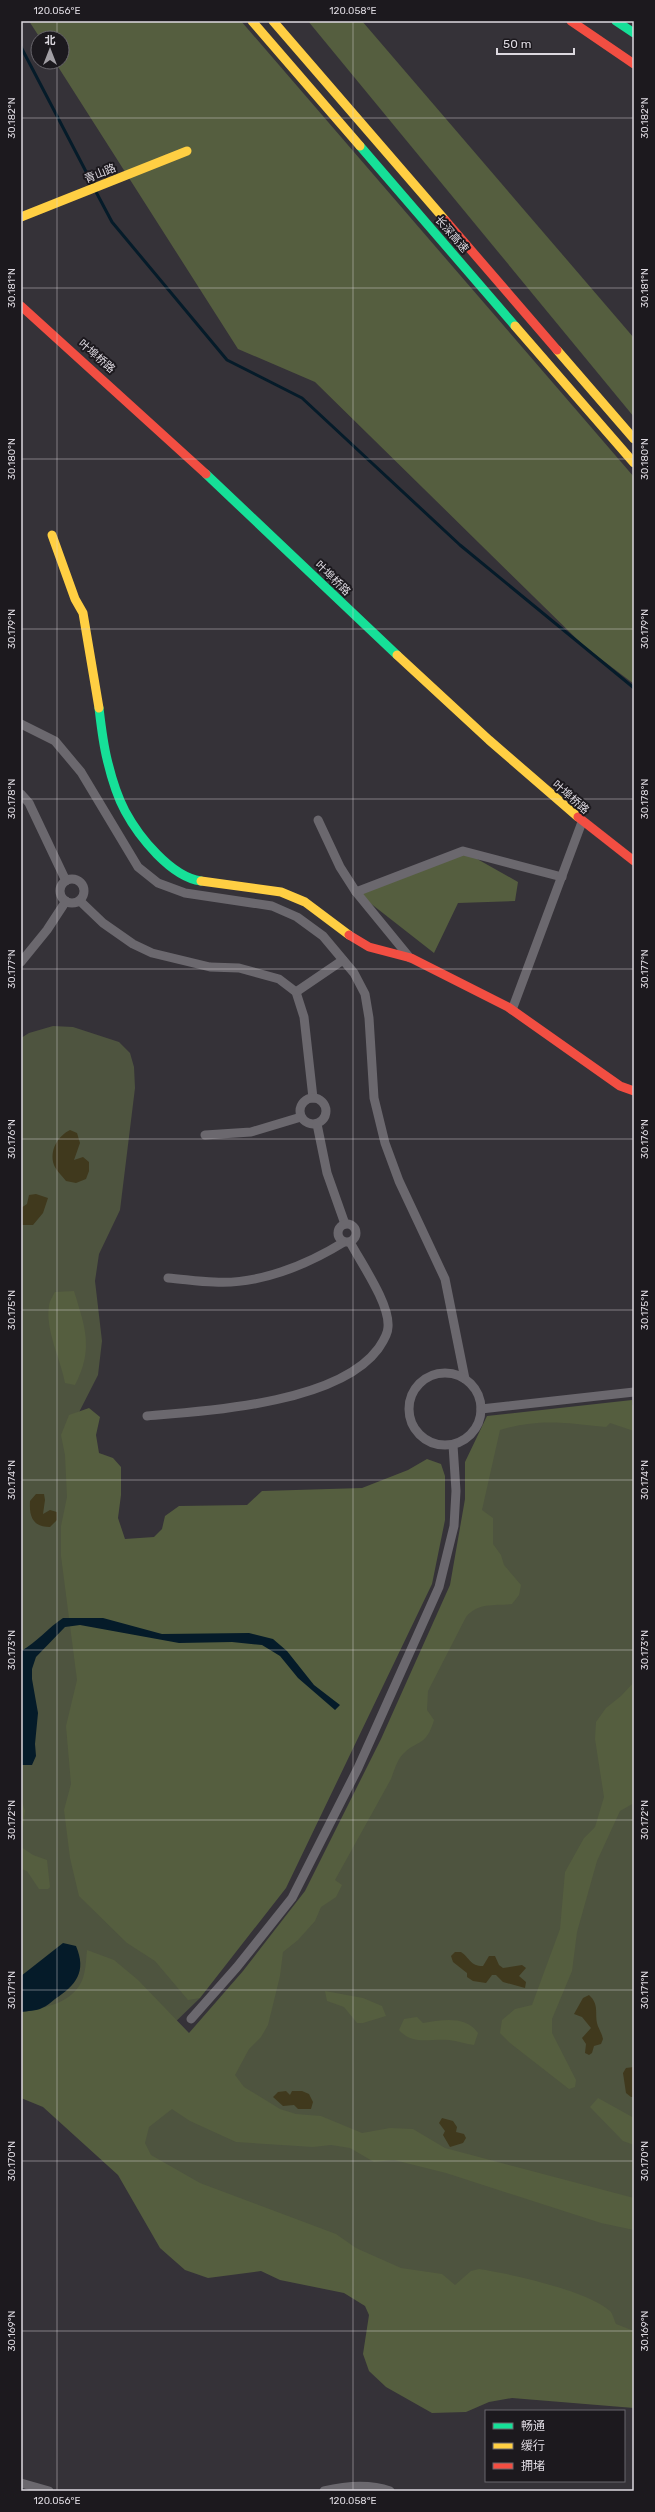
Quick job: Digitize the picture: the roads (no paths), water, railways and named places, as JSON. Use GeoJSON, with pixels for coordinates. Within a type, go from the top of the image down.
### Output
{"type":"FeatureCollection","features":[{"type":"Feature","properties":{"kind":"main road","name":"长深高速"},"geometry":{"type":"LineString","coordinates":[[252,21],[634,463]]}},
{"type":"Feature","properties":{"kind":"main road","name":"长深高速"},"geometry":{"type":"LineString","coordinates":[[273,21],[634,439]]}},
{"type":"Feature","properties":{"kind":"main road"},"geometry":{"type":"LineString","coordinates":[[571,21],[634,64]]}},
{"type":"Feature","properties":{"kind":"main road"},"geometry":{"type":"LineString","coordinates":[[616,21],[634,33]]}},
{"type":"Feature","properties":{"kind":"main road","name":"青山路"},"geometry":{"type":"LineString","coordinates":[[21,217],[187,151]]}},
{"type":"Feature","properties":{"kind":"main road","name":"叶埠桥路"},"geometry":{"type":"LineString","coordinates":[[21,306],[116,389],[456,712],[582,822],[634,861]]}},
{"type":"Feature","properties":{"kind":"main road"},"geometry":{"type":"LineString","coordinates":[[52,535],[75,599],[83,613],[106,759],[125,811],[156,852],[176,873],[191,880],[281,892],[305,902],[348,934],[369,947],[411,958],[477,990],[512,1010],[620,1086],[634,1091]]}},
{"type":"Feature","properties":{"kind":"street"},"geometry":{"type":"LineString","coordinates":[[21,724],[35,730],[59,747],[81,772],[138,867],[158,883],[185,893],[272,906],[296,917],[323,936],[354,973],[365,994],[369,1018],[374,1098],[384,1143],[399,1181],[445,1279],[465,1379],[479,1397],[481,1409],[479,1421],[473,1432],[464,1440],[453,1445],[441,1445],[429,1442],[419,1435],[412,1425],[408,1414],[409,1402],[413,1391],[421,1382],[431,1376],[442,1373],[454,1374],[465,1379]]}},
{"type":"Feature","properties":{"kind":"street"},"geometry":{"type":"LineString","coordinates":[[21,794],[29,803],[66,881]]}},
{"type":"Feature","properties":{"kind":"street"},"geometry":{"type":"LineString","coordinates":[[318,820],[340,867],[356,892],[411,958]]}},
{"type":"Feature","properties":{"kind":"street"},"geometry":{"type":"LineString","coordinates":[[512,1010],[582,822]]}},
{"type":"Feature","properties":{"kind":"street"},"geometry":{"type":"LineString","coordinates":[[356,892],[463,851],[562,877]]}},
{"type":"Feature","properties":{"kind":"street"},"geometry":{"type":"LineString","coordinates":[[73,879],[81,882],[84,890],[80,901],[73,903],[66,901],[60,891],[66,881],[73,879]]}},
{"type":"Feature","properties":{"kind":"street"},"geometry":{"type":"LineString","coordinates":[[21,962],[47,930],[66,901]]}},
{"type":"Feature","properties":{"kind":"street"},"geometry":{"type":"LineString","coordinates":[[80,901],[109,928],[133,944],[152,953],[210,968],[240,968],[279,979],[296,992],[304,1017],[313,1098]]}},
{"type":"Feature","properties":{"kind":"street"},"geometry":{"type":"LineString","coordinates":[[296,992],[343,960]]}},
{"type":"Feature","properties":{"kind":"street"},"geometry":{"type":"LineString","coordinates":[[301,1117],[302,1104],[313,1098]]}},
{"type":"Feature","properties":{"kind":"street"},"geometry":{"type":"LineString","coordinates":[[301,1117],[308,1123],[316,1124],[324,1120],[327,1112],[324,1103],[313,1098]]}},
{"type":"Feature","properties":{"kind":"street"},"geometry":{"type":"LineString","coordinates":[[205,1135],[250,1132],[301,1117]]}},
{"type":"Feature","properties":{"kind":"street"},"geometry":{"type":"LineString","coordinates":[[316,1124],[327,1173],[345,1224]]}},
{"type":"Feature","properties":{"kind":"street"},"geometry":{"type":"LineString","coordinates":[[147,1416],[207,1411],[270,1401],[306,1392],[357,1368],[373,1355],[388,1328],[387,1316],[382,1301],[347,1242],[339,1238],[337,1232],[340,1227],[345,1224],[351,1224],[356,1229],[356,1235],[347,1242],[282,1272],[249,1279],[215,1282],[168,1278]]}},
{"type":"Feature","properties":{"kind":"street"},"geometry":{"type":"LineString","coordinates":[[481,1409],[634,1392]]}},
{"type":"Feature","properties":{"kind":"street"},"geometry":{"type":"LineString","coordinates":[[191,2019],[237,1967],[292,1898],[358,1768],[439,1587],[454,1526],[456,1491],[453,1445]]}},
{"type":"Feature","properties":{"kind":"street"},"geometry":{"type":"LineString","coordinates":[[21,2482],[49,2491]]}},
{"type":"Feature","properties":{"kind":"street"},"geometry":{"type":"LineString","coordinates":[[324,2491],[341,2487],[380,2488],[390,2491]]}},
{"type":"Feature","properties":{"kind":"water"},"geometry":{"type":"Polygon","coordinates":[[[63,1618],[103,1618],[162,1634],[249,1633],[273,1639],[287,1651],[314,1685],[340,1705],[335,1710],[298,1678],[280,1656],[262,1645],[232,1642],[179,1643],[80,1625],[65,1627],[36,1657],[32,1669],[32,1679],[38,1713],[35,1744],[36,1756],[32,1765],[21,1765],[21,1651],[63,1618]]]}},
{"type":"Feature","properties":{"kind":"water"},"geometry":{"type":"Polygon","coordinates":[[[63,1943],[76,1946],[80,1963],[78,1977],[69,1988],[46,2006],[37,2010],[21,2012],[21,1976],[63,1943]]]}},
{"type":"Feature","properties":{"kind":"waterway"},"geometry":{"type":"LineString","coordinates":[[21,47],[93,185]]}},
{"type":"Feature","properties":{"kind":"waterway"},"geometry":{"type":"LineString","coordinates":[[95,190],[112,222],[227,360],[302,398],[460,545],[634,688]]}}]}
